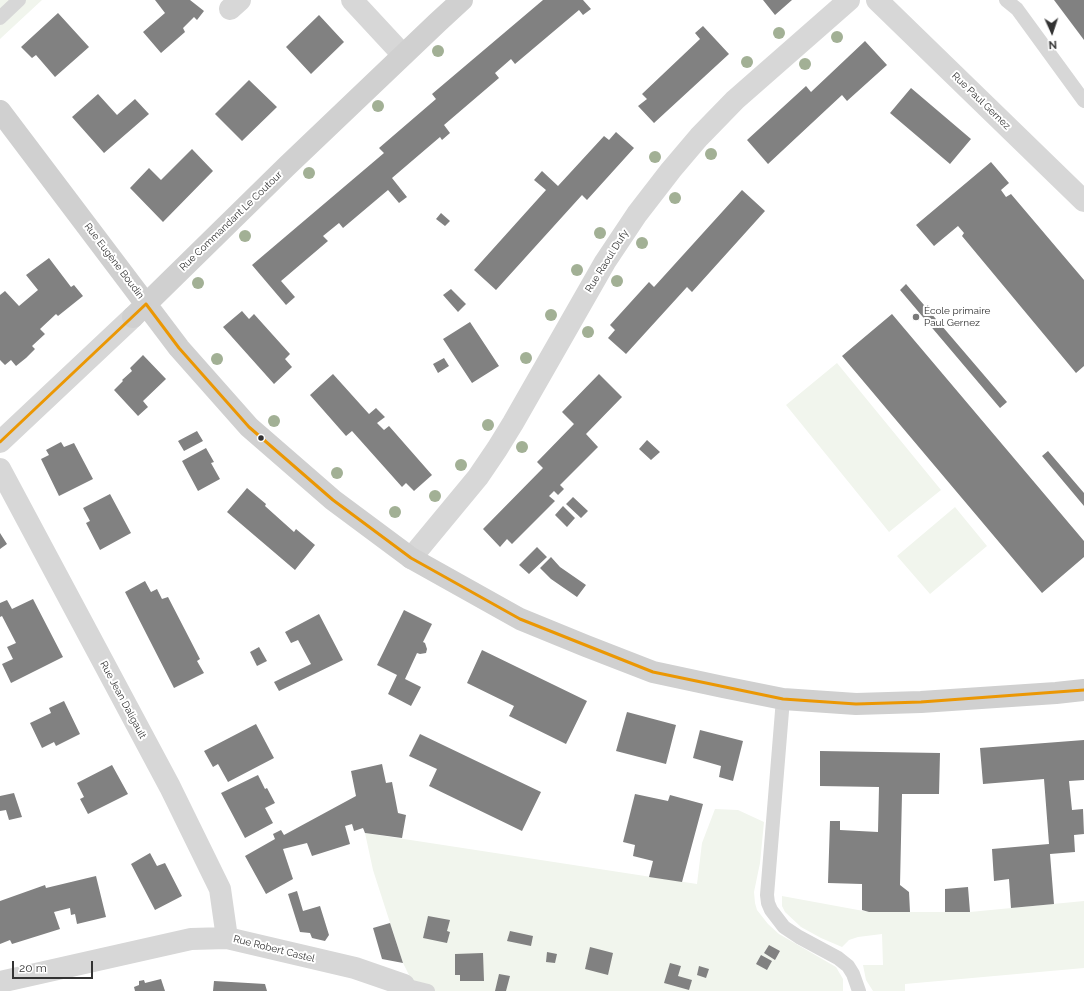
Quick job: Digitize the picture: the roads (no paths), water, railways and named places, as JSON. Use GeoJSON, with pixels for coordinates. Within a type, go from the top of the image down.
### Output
{"type":"FeatureCollection","features":[{"type":"Feature","properties":{"kind":"street"},"geometry":{"type":"LineString","coordinates":[[352,0],[403,55]]}},
{"type":"Feature","properties":{"kind":"street","name":"Rue Commandant Le Coutour"},"geometry":{"type":"LineString","coordinates":[[0,442],[462,0]]}},
{"type":"Feature","properties":{"kind":"street","name":"Rue Raoul Dufy"},"geometry":{"type":"LineString","coordinates":[[411,558],[478,477],[497,449],[605,262],[637,214],[671,170],[699,137],[735,100],[849,0]]}},
{"type":"Feature","properties":{"kind":"street","name":"Rue Paul Gernez"},"geometry":{"type":"LineString","coordinates":[[881,1],[1084,201]]}},
{"type":"Feature","properties":{"kind":"street","name":"Rue Eugène Boudin"},"geometry":{"type":"LineString","coordinates":[[0,111],[139,310],[179,348],[249,427],[333,500],[411,558],[520,619],[653,672],[783,699],[870,704],[921,702],[1084,690]]}},
{"type":"Feature","properties":{"kind":"street","name":"Rue Jean Daligault"},"geometry":{"type":"LineString","coordinates":[[0,469],[170,787],[220,889],[227,938]]}},
{"type":"Feature","properties":{"kind":"street","name":"Rue Robert Castel"},"geometry":{"type":"LineString","coordinates":[[0,982],[191,939],[227,938],[355,968],[404,985]]}},
{"type":"Feature","properties":{"kind":"lane"},"geometry":{"type":"LineString","coordinates":[[0,18],[19,0]]}},
{"type":"Feature","properties":{"kind":"lane"},"geometry":{"type":"LineString","coordinates":[[1006,0],[1017,9],[1084,101]]}},
{"type":"Feature","properties":{"kind":"lane"},"geometry":{"type":"LineString","coordinates":[[783,699],[767,895],[768,903],[771,910],[784,927],[799,937],[838,958],[848,966],[860,991]]}},
{"type":"Feature","properties":{"kind":"lane"},"geometry":{"type":"LineString","coordinates":[[404,985],[428,991]]}},
{"type":"Feature","properties":{"kind":"place","name":"École primaire Paul Gernez"},"geometry":{"type":"Point","coordinates":[916,317]}}]}
